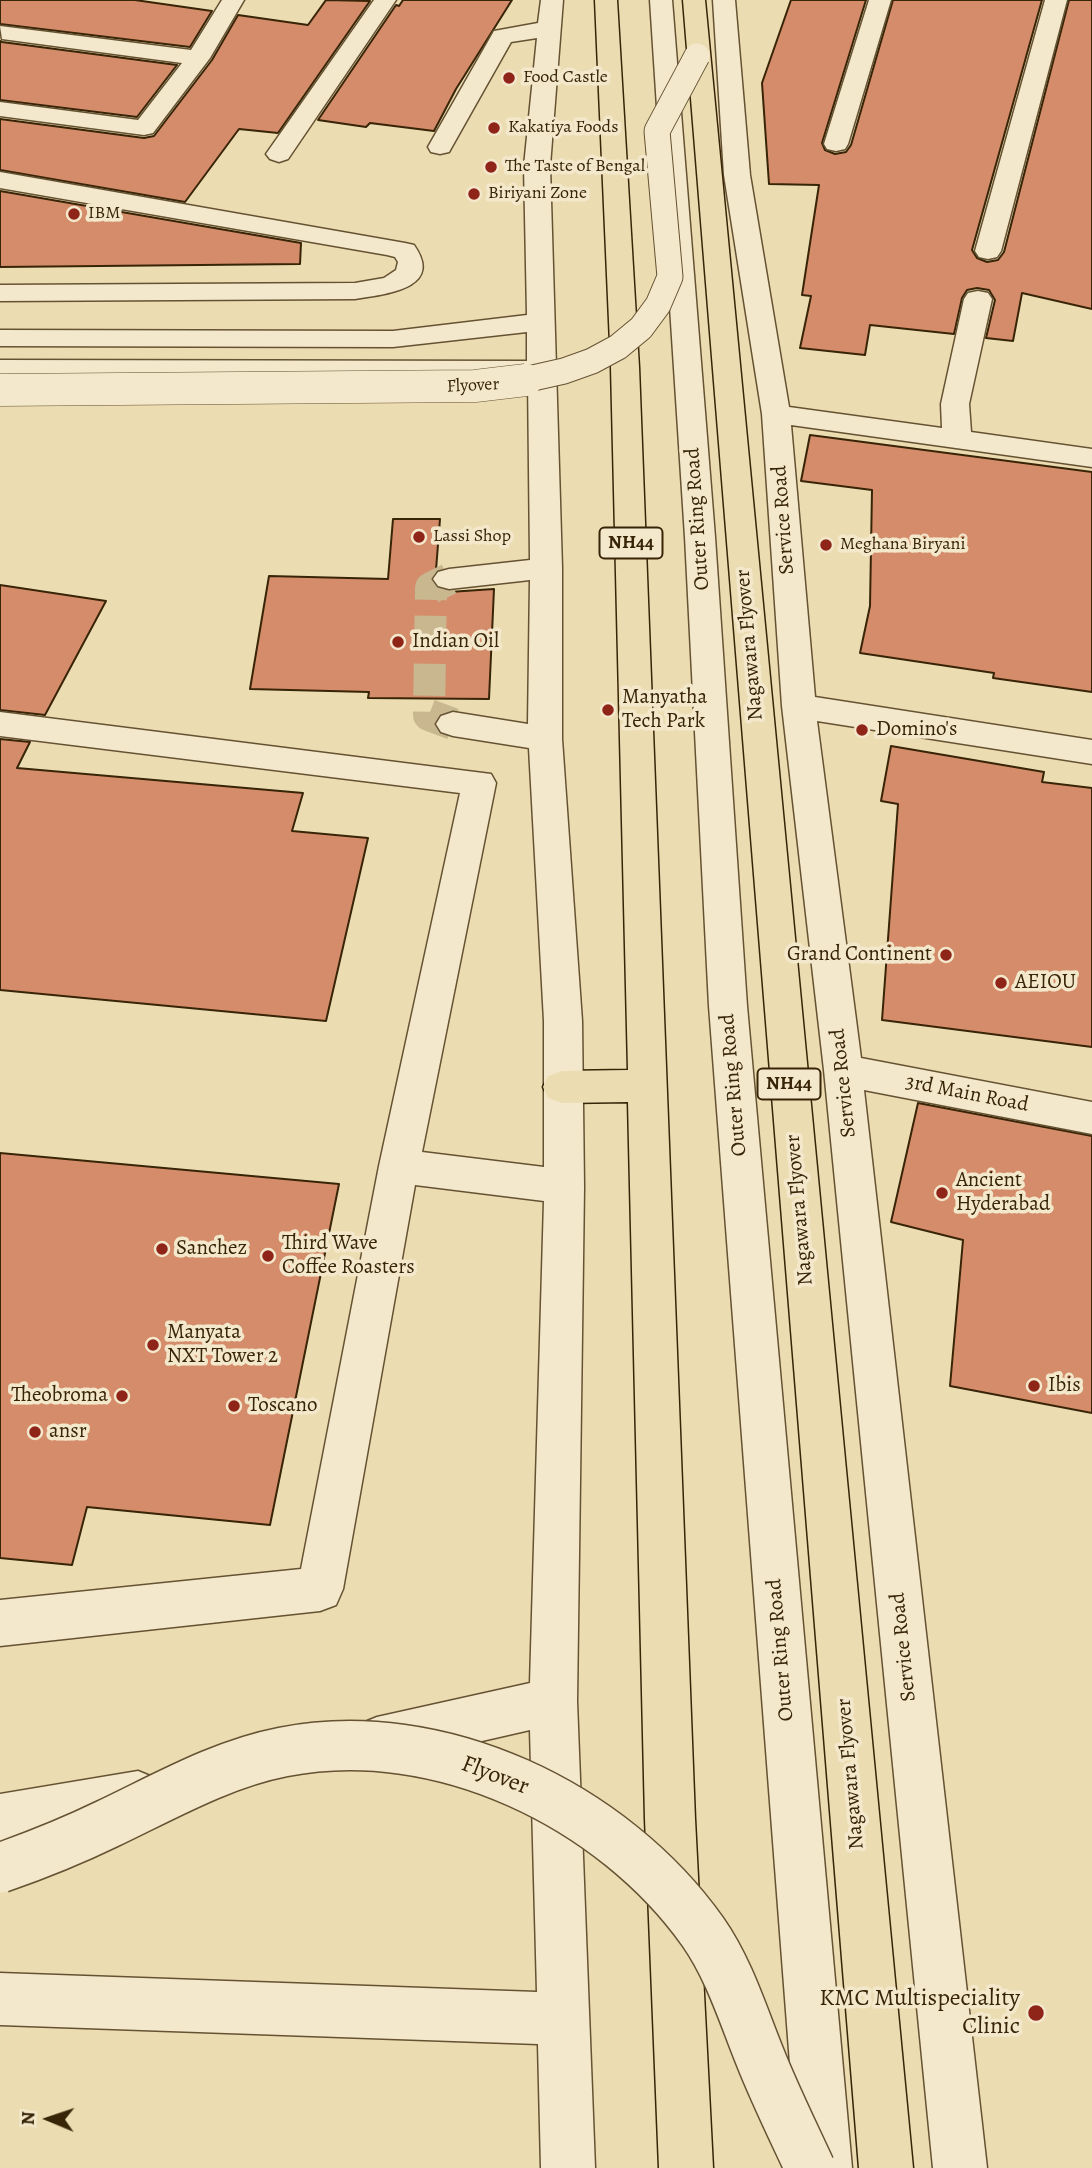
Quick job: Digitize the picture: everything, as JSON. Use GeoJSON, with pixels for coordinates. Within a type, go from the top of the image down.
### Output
{"type":"FeatureCollection","features":[{"type":"Feature","properties":{"kind":"highway","name":"NH44"},"geometry":{"type":"LineString","coordinates":[[606,0],[625,367],[670,1818],[686,2168]]}},
{"type":"Feature","properties":{"kind":"highway","name":"Nagawara Flyover"},"geometry":{"type":"LineString","coordinates":[[694,0],[886,2168]]}},
{"type":"Feature","properties":{"kind":"highway"},"geometry":{"type":"LineString","coordinates":[[562,1087],[648,1086]]}},
{"type":"Feature","properties":{"kind":"street"},"geometry":{"type":"LineString","coordinates":[[0,108],[144,128],[198,58],[232,6],[233,0]]}},
{"type":"Feature","properties":{"kind":"street"},"geometry":{"type":"LineString","coordinates":[[279,154],[385,0]]}},
{"type":"Feature","properties":{"kind":"street"},"geometry":{"type":"LineString","coordinates":[[552,0],[537,166],[546,568],[545,738],[563,1021],[564,1187],[553,1701],[568,2168]]}},
{"type":"Feature","properties":{"kind":"street","name":"Outer Ring Road"},"geometry":{"type":"LineString","coordinates":[[661,0],[700,537],[728,1006],[825,2168]]}},
{"type":"Feature","properties":{"kind":"street","name":"Service Road"},"geometry":{"type":"LineString","coordinates":[[724,0],[737,175],[776,414],[799,706],[843,1070],[960,2168]]}},
{"type":"Feature","properties":{"kind":"street"},"geometry":{"type":"LineString","coordinates":[[836,144],[880,0]]}},
{"type":"Feature","properties":{"kind":"street"},"geometry":{"type":"LineString","coordinates":[[988,251],[1056,0]]}},
{"type":"Feature","properties":{"kind":"street"},"geometry":{"type":"LineString","coordinates":[[440,147],[502,36],[548,29]]}},
{"type":"Feature","properties":{"kind":"street"},"geometry":{"type":"LineString","coordinates":[[2,32],[198,58]]}},
{"type":"Feature","properties":{"kind":"street","name":"Flyover"},"geometry":{"type":"LineString","coordinates":[[0,390],[475,386],[537,379],[592,361],[638,333],[654,315],[665,296],[670,277],[657,131],[697,56]]}},
{"type":"Feature","properties":{"kind":"street"},"geometry":{"type":"LineString","coordinates":[[0,180],[387,247],[405,251],[411,262],[409,273],[392,285],[355,291],[0,293]]}},
{"type":"Feature","properties":{"kind":"street"},"geometry":{"type":"LineString","coordinates":[[957,438],[955,404],[978,299]]}},
{"type":"Feature","properties":{"kind":"street"},"geometry":{"type":"LineString","coordinates":[[0,338],[393,339],[539,322]]}},
{"type":"Feature","properties":{"kind":"street"},"geometry":{"type":"LineString","coordinates":[[0,368],[541,369]]}},
{"type":"Feature","properties":{"kind":"street"},"geometry":{"type":"LineString","coordinates":[[776,414],[1092,458]]}},
{"type":"Feature","properties":{"kind":"street"},"geometry":{"type":"LineString","coordinates":[[449,579],[546,568]]}},
{"type":"Feature","properties":{"kind":"street"},"geometry":{"type":"LineString","coordinates":[[799,706],[1092,752]]}},
{"type":"Feature","properties":{"kind":"street"},"geometry":{"type":"LineString","coordinates":[[0,724],[479,783],[399,1166],[320,1589],[0,1623]]}},
{"type":"Feature","properties":{"kind":"street"},"geometry":{"type":"LineString","coordinates":[[453,724],[545,738]]}},
{"type":"Feature","properties":{"kind":"street","name":"3rd Main Road"},"geometry":{"type":"LineString","coordinates":[[843,1070],[1092,1118]]}},
{"type":"Feature","properties":{"kind":"street"},"geometry":{"type":"LineString","coordinates":[[399,1166],[564,1187]]}},
{"type":"Feature","properties":{"kind":"street"},"geometry":{"type":"LineString","coordinates":[[0,1819],[100,1804],[553,1701]]}},
{"type":"Feature","properties":{"kind":"street","name":"Flyover"},"geometry":{"type":"LineString","coordinates":[[0,1868],[28,1860],[97,1830],[161,1795],[223,1769],[285,1752],[348,1746],[410,1749],[469,1763],[527,1786],[582,1819],[625,1850],[666,1887],[703,1932],[733,1987],[757,2049],[810,2168]]}},
{"type":"Feature","properties":{"kind":"street"},"geometry":{"type":"LineString","coordinates":[[0,1999],[564,2019]]}},
{"type":"Feature","properties":{"kind":"building"},"geometry":{"type":"Polygon","coordinates":[[[0,0],[135,0],[212,11],[190,47],[0,24],[0,0]]]}},
{"type":"Feature","properties":{"kind":"building"},"geometry":{"type":"Polygon","coordinates":[[[326,0],[370,1],[278,133],[239,129],[185,202],[0,170],[0,119],[144,138],[154,136],[212,60],[238,15],[308,25],[326,0]]]}},
{"type":"Feature","properties":{"kind":"building"},"geometry":{"type":"Polygon","coordinates":[[[403,0],[512,0],[456,89],[434,131],[370,123],[366,127],[318,120],[396,5],[399,6],[403,0]]]}},
{"type":"Feature","properties":{"kind":"building"},"geometry":{"type":"Polygon","coordinates":[[[791,0],[866,0],[822,143],[825,150],[835,154],[846,152],[851,145],[893,0],[1042,0],[972,250],[977,258],[987,262],[998,260],[1004,252],[1069,0],[1092,0],[1092,309],[1022,293],[1013,341],[986,338],[995,300],[989,290],[977,288],[967,290],[962,298],[954,334],[870,325],[865,355],[800,348],[811,296],[802,295],[819,185],[769,184],[762,83],[791,0]]]}},
{"type":"Feature","properties":{"kind":"building"},"geometry":{"type":"Polygon","coordinates":[[[0,41],[177,65],[137,117],[0,100],[0,41]]]}},
{"type":"Feature","properties":{"kind":"building","name":"IBM"},"geometry":{"type":"Polygon","coordinates":[[[0,191],[301,243],[300,264],[0,267],[0,191]]]}},
{"type":"Feature","properties":{"kind":"building"},"geometry":{"type":"Polygon","coordinates":[[[810,435],[1092,472],[1092,692],[993,678],[994,673],[860,653],[870,606],[872,490],[801,481],[810,435]]]}},
{"type":"Feature","properties":{"kind":"building"},"geometry":{"type":"Polygon","coordinates":[[[393,519],[440,519],[436,570],[430,579],[435,588],[449,592],[494,589],[489,699],[368,698],[369,692],[250,689],[269,576],[388,579],[393,519]]]}},
{"type":"Feature","properties":{"kind":"building"},"geometry":{"type":"Polygon","coordinates":[[[0,585],[106,601],[45,715],[0,710],[0,585]]]}},
{"type":"Feature","properties":{"kind":"building"},"geometry":{"type":"Polygon","coordinates":[[[0,739],[30,742],[17,768],[303,793],[292,831],[368,838],[326,1021],[0,990],[0,739]]]}},
{"type":"Feature","properties":{"kind":"building"},"geometry":{"type":"Polygon","coordinates":[[[891,746],[1044,772],[1042,782],[1092,788],[1092,1047],[882,1020],[898,804],[881,801],[891,746]]]}},
{"type":"Feature","properties":{"kind":"building"},"geometry":{"type":"Polygon","coordinates":[[[918,1103],[1092,1136],[1092,1413],[950,1386],[963,1240],[891,1222],[918,1103]]]}},
{"type":"Feature","properties":{"kind":"building","name":"Manyata NXT Tower 2"},"geometry":{"type":"Polygon","coordinates":[[[0,1153],[339,1184],[270,1525],[87,1507],[72,1565],[0,1558],[0,1153]]]}},
{"type":"Feature","properties":{"kind":"tunnel"},"geometry":{"type":"LineString","coordinates":[[449,579],[431,588],[429,715],[453,724]]}},
{"type":"Feature","properties":{"kind":"place","name":"Food Castle"},"geometry":{"type":"Point","coordinates":[509,78]}},
{"type":"Feature","properties":{"kind":"place","name":"Kakatiya Foods"},"geometry":{"type":"Point","coordinates":[494,128]}},
{"type":"Feature","properties":{"kind":"place","name":"The Taste of Bengal"},"geometry":{"type":"Point","coordinates":[491,167]}},
{"type":"Feature","properties":{"kind":"place","name":"Biriyani Zone"},"geometry":{"type":"Point","coordinates":[474,194]}},
{"type":"Feature","properties":{"kind":"place","name":"IBM"},"geometry":{"type":"Point","coordinates":[74,214]}},
{"type":"Feature","properties":{"kind":"place","name":"Lassi Shop"},"geometry":{"type":"Point","coordinates":[419,537]}},
{"type":"Feature","properties":{"kind":"place","name":"Meghana Biryani"},"geometry":{"type":"Point","coordinates":[826,545]}},
{"type":"Feature","properties":{"kind":"place","name":"Indian Oil"},"geometry":{"type":"Point","coordinates":[398,642]}},
{"type":"Feature","properties":{"kind":"place","name":"Manyatha Tech Park"},"geometry":{"type":"Point","coordinates":[608,710]}},
{"type":"Feature","properties":{"kind":"place","name":"Domino's"},"geometry":{"type":"Point","coordinates":[862,730]}},
{"type":"Feature","properties":{"kind":"place","name":"Grand Continent"},"geometry":{"type":"Point","coordinates":[946,955]}},
{"type":"Feature","properties":{"kind":"place","name":"AEIOU"},"geometry":{"type":"Point","coordinates":[1001,983]}},
{"type":"Feature","properties":{"kind":"place","name":"Ancient Hyderabad"},"geometry":{"type":"Point","coordinates":[942,1193]}},
{"type":"Feature","properties":{"kind":"place","name":"Sanchez"},"geometry":{"type":"Point","coordinates":[162,1249]}},
{"type":"Feature","properties":{"kind":"place","name":"Third Wave Coffee Roasters"},"geometry":{"type":"Point","coordinates":[268,1256]}},
{"type":"Feature","properties":{"kind":"place","name":"Manyata NXT Tower 2"},"geometry":{"type":"Point","coordinates":[153,1345]}},
{"type":"Feature","properties":{"kind":"place","name":"Ibis"},"geometry":{"type":"Point","coordinates":[1034,1386]}},
{"type":"Feature","properties":{"kind":"place","name":"Theobroma"},"geometry":{"type":"Point","coordinates":[122,1396]}},
{"type":"Feature","properties":{"kind":"place","name":"Toscano"},"geometry":{"type":"Point","coordinates":[234,1406]}},
{"type":"Feature","properties":{"kind":"place","name":"ansr"},"geometry":{"type":"Point","coordinates":[35,1432]}},
{"type":"Feature","properties":{"kind":"place","name":"KMC Multispeciality Clinic"},"geometry":{"type":"Point","coordinates":[1036,2013]}}]}
